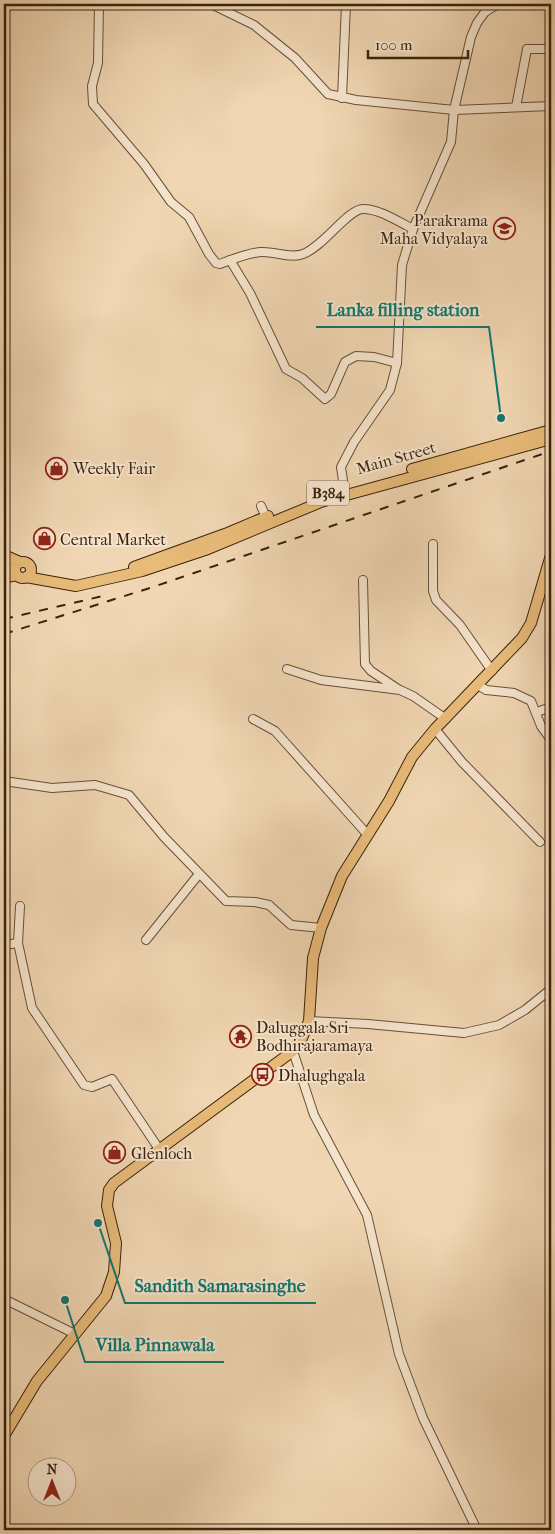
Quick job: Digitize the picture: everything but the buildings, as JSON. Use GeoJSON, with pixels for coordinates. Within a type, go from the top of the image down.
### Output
{"type":"FeatureCollection","features":[{"type":"Feature","properties":{"kind":"main road","name":"Main Street"},"geometry":{"type":"LineString","coordinates":[[4,565],[22,570],[50,582],[76,586],[142,571],[208,549],[344,492],[551,430]]}},
{"type":"Feature","properties":{"kind":"main road","name":"Main Street"},"geometry":{"type":"LineString","coordinates":[[113,577],[139,565],[225,534],[305,501],[551,438]]}},
{"type":"Feature","properties":{"kind":"main road","name":"Main Street"},"geometry":{"type":"LineString","coordinates":[[4,555],[22,570]]}},
{"type":"Feature","properties":{"kind":"main road"},"geometry":{"type":"LineString","coordinates":[[4,1436],[37,1381],[106,1296],[114,1272],[116,1243],[107,1206],[109,1190],[114,1182],[292,1051],[302,1038],[309,1021],[313,958],[321,928],[342,876],[389,801],[412,757],[435,729],[522,638],[531,623],[551,555]]}},
{"type":"Feature","properties":{"kind":"main road"},"geometry":{"type":"LineString","coordinates":[[4,578],[22,570]]}},
{"type":"Feature","properties":{"kind":"street"},"geometry":{"type":"LineString","coordinates":[[99,4],[98,62],[92,86],[93,104],[144,164],[171,202],[189,217],[216,263],[220,264],[263,252],[302,255],[323,243],[348,216],[362,208],[374,211],[413,229]]}},
{"type":"Feature","properties":{"kind":"street"},"geometry":{"type":"LineString","coordinates":[[211,4],[254,25],[295,58],[322,90],[342,98],[454,110],[551,106]]}},
{"type":"Feature","properties":{"kind":"street"},"geometry":{"type":"LineString","coordinates":[[342,98],[346,4]]}},
{"type":"Feature","properties":{"kind":"street"},"geometry":{"type":"LineString","coordinates":[[344,492],[341,467],[354,442],[390,390],[397,363],[402,266],[413,229],[451,142],[454,110],[471,37],[477,23],[485,12],[498,4]]}},
{"type":"Feature","properties":{"kind":"street"},"geometry":{"type":"LineString","coordinates":[[516,107],[528,49],[551,49]]}},
{"type":"Feature","properties":{"kind":"street"},"geometry":{"type":"LineString","coordinates":[[230,260],[250,293],[286,369],[302,378],[321,397],[325,398],[331,394],[345,362],[356,356],[374,357],[397,363]]}},
{"type":"Feature","properties":{"kind":"street"},"geometry":{"type":"LineString","coordinates":[[261,506],[266,517]]}},
{"type":"Feature","properties":{"kind":"street"},"geometry":{"type":"LineString","coordinates":[[434,544],[433,591],[436,600],[460,625],[492,670]]}},
{"type":"Feature","properties":{"kind":"street"},"geometry":{"type":"LineString","coordinates":[[363,580],[365,664],[371,671],[413,696],[446,719]]}},
{"type":"Feature","properties":{"kind":"street"},"geometry":{"type":"LineString","coordinates":[[287,669],[321,680],[400,690]]}},
{"type":"Feature","properties":{"kind":"street"},"geometry":{"type":"LineString","coordinates":[[478,685],[486,690],[514,693],[531,701],[541,726],[551,740]]}},
{"type":"Feature","properties":{"kind":"street"},"geometry":{"type":"LineString","coordinates":[[537,712],[551,706]]}},
{"type":"Feature","properties":{"kind":"street"},"geometry":{"type":"LineString","coordinates":[[253,719],[275,731],[367,834]]}},
{"type":"Feature","properties":{"kind":"street"},"geometry":{"type":"LineString","coordinates":[[435,729],[462,762],[540,842]]}},
{"type":"Feature","properties":{"kind":"street"},"geometry":{"type":"LineString","coordinates":[[4,781],[52,788],[96,785],[129,795],[164,837],[226,901],[255,902],[268,905],[290,925],[321,928]]}},
{"type":"Feature","properties":{"kind":"street"},"geometry":{"type":"LineString","coordinates":[[146,940],[199,874]]}},
{"type":"Feature","properties":{"kind":"street"},"geometry":{"type":"LineString","coordinates":[[20,906],[18,944],[32,1008],[84,1084],[92,1087],[112,1078],[160,1149]]}},
{"type":"Feature","properties":{"kind":"street"},"geometry":{"type":"LineString","coordinates":[[4,945],[18,944]]}},
{"type":"Feature","properties":{"kind":"street"},"geometry":{"type":"LineString","coordinates":[[309,1021],[368,1024],[464,1033],[499,1025],[525,1010],[551,989]]}},
{"type":"Feature","properties":{"kind":"street"},"geometry":{"type":"LineString","coordinates":[[292,1051],[314,1116],[367,1216],[399,1354],[423,1418],[477,1530]]}},
{"type":"Feature","properties":{"kind":"street"},"geometry":{"type":"LineString","coordinates":[[4,1299],[75,1334]]}},
{"type":"Feature","properties":{"kind":"railway"},"geometry":{"type":"LineString","coordinates":[[4,634],[153,587],[551,451]]}},
{"type":"Feature","properties":{"kind":"railway"},"geometry":{"type":"LineString","coordinates":[[4,619],[103,596]]}},
{"type":"Feature","properties":{"kind":"place","name":"Parakrama Maha Vidyalaya"},"geometry":{"type":"Point","coordinates":[504,229]}},
{"type":"Feature","properties":{"kind":"place","name":"Lanka filling station"},"geometry":{"type":"Point","coordinates":[501,418]}},
{"type":"Feature","properties":{"kind":"place","name":"Weekly Fair"},"geometry":{"type":"Point","coordinates":[57,468]}},
{"type":"Feature","properties":{"kind":"place","name":"Central Market"},"geometry":{"type":"Point","coordinates":[44,539]}},
{"type":"Feature","properties":{"kind":"place","name":"Daluggala Sri Bodhirajaramaya"},"geometry":{"type":"Point","coordinates":[240,1036]}},
{"type":"Feature","properties":{"kind":"place","name":"Dhalughgala"},"geometry":{"type":"Point","coordinates":[262,1075]}},
{"type":"Feature","properties":{"kind":"place","name":"Glenloch"},"geometry":{"type":"Point","coordinates":[115,1153]}},
{"type":"Feature","properties":{"kind":"place","name":"Sandith Samarasinghe"},"geometry":{"type":"Point","coordinates":[98,1223]}},
{"type":"Feature","properties":{"kind":"place","name":"Villa Pinnawala"},"geometry":{"type":"Point","coordinates":[65,1300]}}]}
